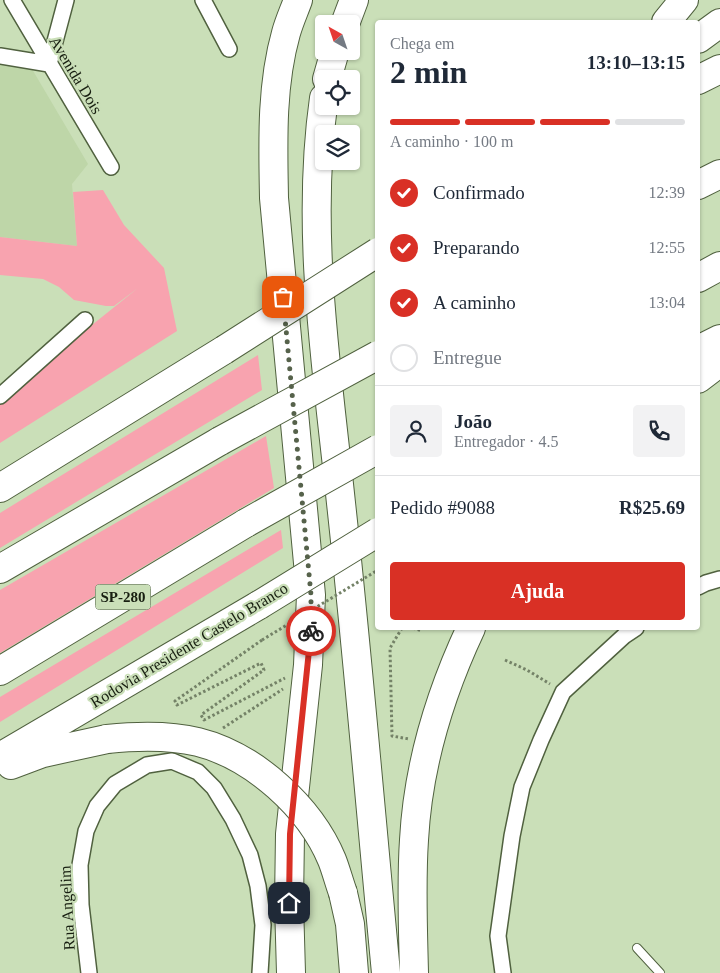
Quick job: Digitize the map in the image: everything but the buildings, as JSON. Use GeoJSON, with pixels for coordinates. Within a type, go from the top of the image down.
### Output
{"type":"FeatureCollection","features":[{"type":"Feature","properties":{"kind":"highway"},"geometry":{"type":"LineString","coordinates":[[291,973],[290,834],[308,665],[311,595],[274,198],[273,132],[276,84],[284,42],[298,0]]}},
{"type":"Feature","properties":{"kind":"highway"},"geometry":{"type":"LineString","coordinates":[[348,15],[354,0]]}},
{"type":"Feature","properties":{"kind":"highway"},"geometry":{"type":"LineString","coordinates":[[668,20],[684,0]]}},
{"type":"Feature","properties":{"kind":"highway"},"geometry":{"type":"LineString","coordinates":[[700,38],[720,23]]}},
{"type":"Feature","properties":{"kind":"highway"},"geometry":{"type":"LineString","coordinates":[[700,79],[720,69]]}},
{"type":"Feature","properties":{"kind":"highway"},"geometry":{"type":"LineString","coordinates":[[321,115],[316,186],[317,244],[325,349],[343,516],[386,973]]}},
{"type":"Feature","properties":{"kind":"highway"},"geometry":{"type":"LineString","coordinates":[[700,185],[720,174]]}},
{"type":"Feature","properties":{"kind":"highway"},"geometry":{"type":"LineString","coordinates":[[0,488],[224,350],[375,254]]}},
{"type":"Feature","properties":{"kind":"highway"},"geometry":{"type":"LineString","coordinates":[[700,277],[720,266]]}},
{"type":"Feature","properties":{"kind":"highway"},"geometry":{"type":"LineString","coordinates":[[700,349],[720,339]]}},
{"type":"Feature","properties":{"kind":"highway"},"geometry":{"type":"LineString","coordinates":[[0,569],[220,441],[375,357]]}},
{"type":"Feature","properties":{"kind":"highway"},"geometry":{"type":"LineString","coordinates":[[700,377],[720,362]]}},
{"type":"Feature","properties":{"kind":"highway","name":"SP-280"},"geometry":{"type":"LineString","coordinates":[[0,671],[246,522],[375,451]]}},
{"type":"Feature","properties":{"kind":"highway","name":"Rodovia Presidente Castelo Branco"},"geometry":{"type":"LineString","coordinates":[[0,757],[260,605],[375,534]]}},
{"type":"Feature","properties":{"kind":"highway"},"geometry":{"type":"LineString","coordinates":[[414,973],[412,874],[417,807],[429,741],[457,657],[470,630]]}},
{"type":"Feature","properties":{"kind":"highway"},"geometry":{"type":"LineString","coordinates":[[0,770],[43,753],[107,739],[133,736],[198,742],[226,752],[251,767],[298,806],[316,830],[332,859],[343,893],[350,924],[354,973]]}},
{"type":"Feature","properties":{"kind":"street","name":"Avenida Dois"},"geometry":{"type":"LineString","coordinates":[[12,0],[111,167]]}},
{"type":"Feature","properties":{"kind":"street"},"geometry":{"type":"LineString","coordinates":[[0,56],[49,64],[66,0]]}},
{"type":"Feature","properties":{"kind":"street"},"geometry":{"type":"LineString","coordinates":[[203,0],[230,49]]}},
{"type":"Feature","properties":{"kind":"street"},"geometry":{"type":"LineString","coordinates":[[0,396],[85,320]]}},
{"type":"Feature","properties":{"kind":"street"},"geometry":{"type":"LineString","coordinates":[[700,587],[720,579]]}},
{"type":"Feature","properties":{"kind":"street"},"geometry":{"type":"LineString","coordinates":[[503,973],[498,936],[512,836],[522,787],[540,740],[563,692],[633,630]]}},
{"type":"Feature","properties":{"kind":"street","name":"Rua Angelim"},"geometry":{"type":"LineString","coordinates":[[89,973],[81,905],[80,865],[86,831],[97,806],[115,784],[147,765],[172,761],[198,772],[214,788],[233,819],[250,855],[258,886],[263,925],[260,973]]}},
{"type":"Feature","properties":{"kind":"lane"},"geometry":{"type":"LineString","coordinates":[[637,948],[660,973]]}},
{"type":"Feature","properties":{"kind":"path"},"geometry":{"type":"LineString","coordinates":[[292,674],[204,720],[201,715],[264,670],[260,663],[177,705],[175,701],[262,640],[375,572]]}},
{"type":"Feature","properties":{"kind":"path"},"geometry":{"type":"LineString","coordinates":[[401,630],[390,648],[392,736],[415,740]]}},
{"type":"Feature","properties":{"kind":"path"},"geometry":{"type":"LineString","coordinates":[[505,660],[527,670],[563,692]]}},
{"type":"Feature","properties":{"kind":"path"},"geometry":{"type":"LineString","coordinates":[[220,730],[284,688]]}},
{"type":"Feature","properties":{"kind":"shaded area"},"geometry":{"type":"Polygon","coordinates":[[[0,60],[29,64],[88,164],[72,184],[77,246],[0,237],[0,60]]]}},
{"type":"Feature","properties":{"kind":"shaded area"},"geometry":{"type":"Polygon","coordinates":[[[103,190],[124,225],[164,268],[177,331],[0,443],[0,399],[138,288],[114,306],[106,306],[74,300],[59,287],[43,279],[0,275],[0,237],[77,246],[73,192],[103,190]]]}},
{"type":"Feature","properties":{"kind":"shaded area"},"geometry":{"type":"Polygon","coordinates":[[[258,355],[262,390],[0,548],[0,513],[258,355]]]}},
{"type":"Feature","properties":{"kind":"shaded area"},"geometry":{"type":"Polygon","coordinates":[[[266,436],[274,488],[0,653],[0,590],[266,436]]]}},
{"type":"Feature","properties":{"kind":"shaded area"},"geometry":{"type":"Polygon","coordinates":[[[281,530],[283,548],[0,722],[0,697],[281,530]]]}},
{"type":"Feature","properties":{"kind":"way so far"},"geometry":{"type":"LineString","coordinates":[[283,297],[311,595],[311,631]]}},
{"type":"Feature","properties":{"kind":"route"},"geometry":{"type":"LineString","coordinates":[[289,903],[290,834],[311,631]]}}]}
